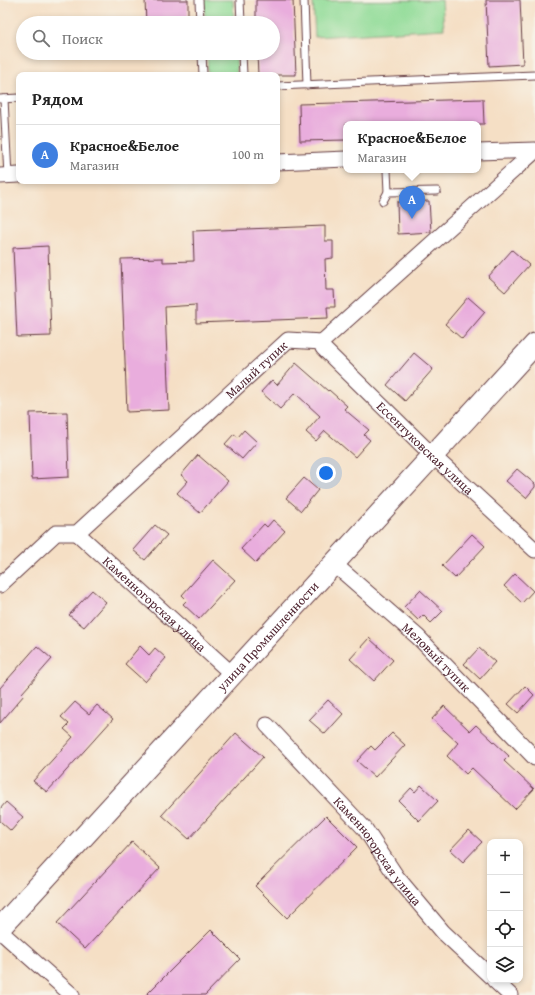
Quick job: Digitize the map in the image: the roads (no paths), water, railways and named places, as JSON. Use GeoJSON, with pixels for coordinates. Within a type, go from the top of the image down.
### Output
{"type":"FeatureCollection","features":[{"type":"Feature","properties":{"kind":"main road","name":"улица Промышленности"},"geometry":{"type":"LineString","coordinates":[[0,928],[535,344]]}},
{"type":"Feature","properties":{"kind":"street"},"geometry":{"type":"LineString","coordinates":[[481,152],[535,150]]}},
{"type":"Feature","properties":{"kind":"street"},"geometry":{"type":"LineString","coordinates":[[322,342],[535,150]]}},
{"type":"Feature","properties":{"kind":"street"},"geometry":{"type":"LineString","coordinates":[[280,162],[343,159]]}},
{"type":"Feature","properties":{"kind":"street","name":"Малый тупик"},"geometry":{"type":"LineString","coordinates":[[77,533],[288,340],[322,342]]}},
{"type":"Feature","properties":{"kind":"street","name":"Ессентуковская улица"},"geometry":{"type":"LineString","coordinates":[[322,342],[323,348],[432,455],[535,550]]}},
{"type":"Feature","properties":{"kind":"street"},"geometry":{"type":"LineString","coordinates":[[0,585],[56,533],[77,533]]}},
{"type":"Feature","properties":{"kind":"street","name":"Каменногорская улица"},"geometry":{"type":"LineString","coordinates":[[77,533],[232,674]]}},
{"type":"Feature","properties":{"kind":"street","name":"Меловый тупик"},"geometry":{"type":"LineString","coordinates":[[333,563],[418,637],[535,758]]}},
{"type":"Feature","properties":{"kind":"street","name":"Каменногорская улица"},"geometry":{"type":"LineString","coordinates":[[267,725],[365,829],[396,876],[443,932],[487,973]]}},
{"type":"Feature","properties":{"kind":"street"},"geometry":{"type":"LineString","coordinates":[[0,931],[72,995]]}},
{"type":"Feature","properties":{"kind":"street"},"geometry":{"type":"LineString","coordinates":[[497,983],[510,995]]}},
{"type":"Feature","properties":{"kind":"lane"},"geometry":{"type":"LineString","coordinates":[[199,0],[200,16]]}},
{"type":"Feature","properties":{"kind":"lane"},"geometry":{"type":"LineString","coordinates":[[240,0],[241,16]]}},
{"type":"Feature","properties":{"kind":"lane"},"geometry":{"type":"LineString","coordinates":[[304,0],[307,85]]}},
{"type":"Feature","properties":{"kind":"lane"},"geometry":{"type":"LineString","coordinates":[[202,60],[203,72]]}},
{"type":"Feature","properties":{"kind":"lane"},"geometry":{"type":"LineString","coordinates":[[242,60],[243,72]]}},
{"type":"Feature","properties":{"kind":"lane"},"geometry":{"type":"LineString","coordinates":[[280,86],[535,75]]}},
{"type":"Feature","properties":{"kind":"lane"},"geometry":{"type":"LineString","coordinates":[[9,176],[2,99],[16,98]]}},
{"type":"Feature","properties":{"kind":"lane"},"geometry":{"type":"LineString","coordinates":[[383,201],[388,192],[387,173]]}},
{"type":"Feature","properties":{"kind":"lane"},"geometry":{"type":"LineString","coordinates":[[388,192],[437,191]]}},
{"type":"Feature","properties":{"kind":"place","name":"Красное&Белое"},"geometry":{"type":"Point","coordinates":[412,219]}}]}
